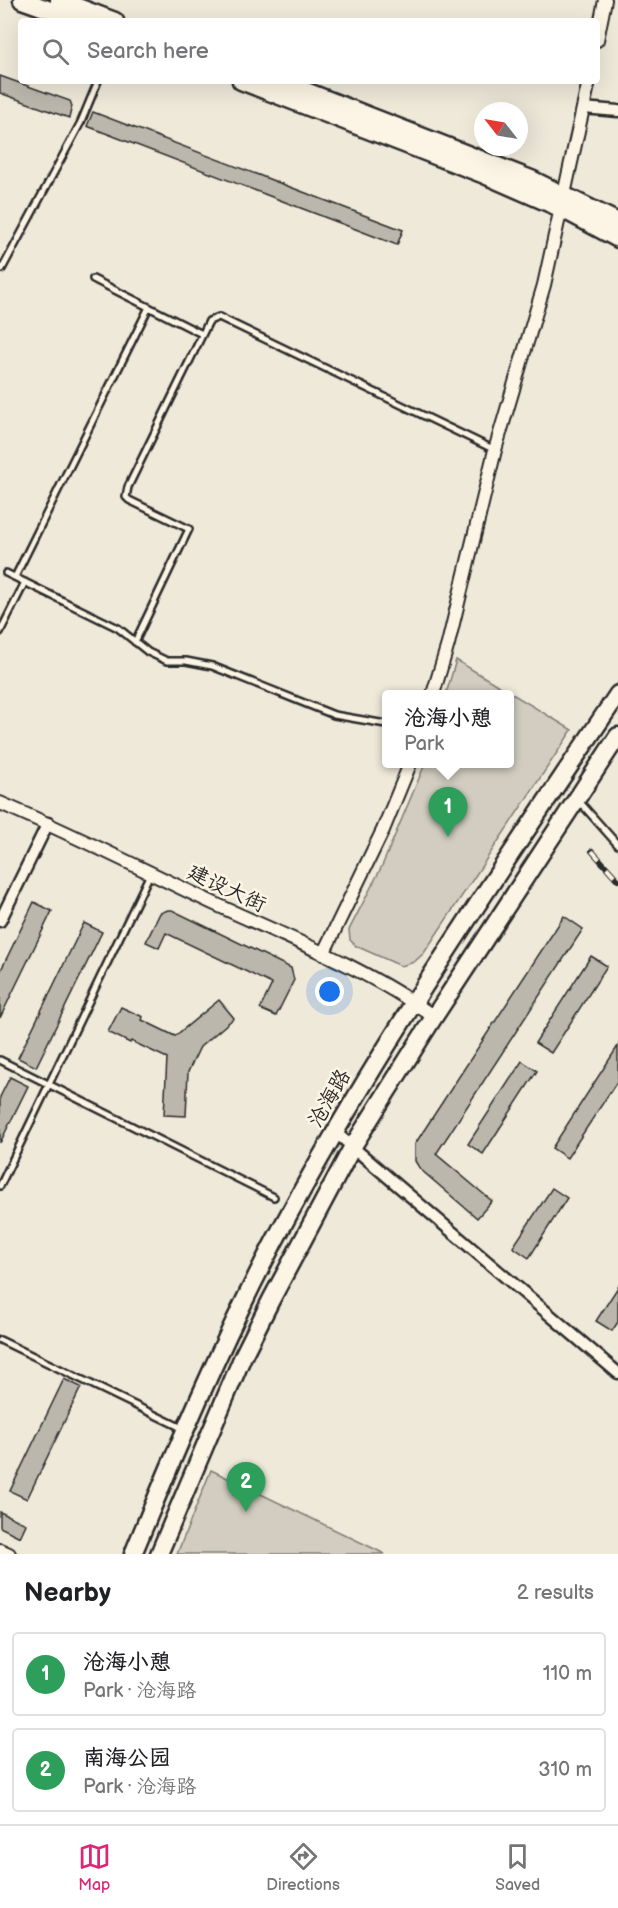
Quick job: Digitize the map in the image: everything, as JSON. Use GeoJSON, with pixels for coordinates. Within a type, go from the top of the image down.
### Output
{"type":"FeatureCollection","features":[{"type":"Feature","properties":{"kind":"main road"},"geometry":{"type":"LineString","coordinates":[[22,0],[101,18]]}},
{"type":"Feature","properties":{"kind":"main road"},"geometry":{"type":"LineString","coordinates":[[55,8],[75,18]]}},
{"type":"Feature","properties":{"kind":"main road"},"geometry":{"type":"LineString","coordinates":[[249,84],[482,174],[618,222]]}},
{"type":"Feature","properties":{"kind":"main road"},"geometry":{"type":"LineString","coordinates":[[288,84],[510,170],[563,201],[618,239]]}},
{"type":"Feature","properties":{"kind":"main road","name":"沧海路"},"geometry":{"type":"LineString","coordinates":[[133,1554],[218,1353],[335,1132],[413,1002],[618,694]]}},
{"type":"Feature","properties":{"kind":"main road"},"geometry":{"type":"LineString","coordinates":[[159,1554],[243,1356],[353,1146],[434,1017],[618,736]]}},
{"type":"Feature","properties":{"kind":"street"},"geometry":{"type":"LineString","coordinates":[[600,25],[605,0]]}},
{"type":"Feature","properties":{"kind":"street"},"geometry":{"type":"LineString","coordinates":[[434,690],[448,644],[495,450],[544,285],[588,84]]}},
{"type":"Feature","properties":{"kind":"street"},"geometry":{"type":"LineString","coordinates":[[583,108],[618,110]]}},
{"type":"Feature","properties":{"kind":"street"},"geometry":{"type":"LineString","coordinates":[[323,954],[383,830],[408,768]]}},
{"type":"Feature","properties":{"kind":"street","name":"建设大街"},"geometry":{"type":"LineString","coordinates":[[0,803],[48,823],[150,874],[323,954],[413,1002],[434,1017]]}},
{"type":"Feature","properties":{"kind":"street"},"geometry":{"type":"LineString","coordinates":[[0,921],[48,823]]}},
{"type":"Feature","properties":{"kind":"street"},"geometry":{"type":"LineString","coordinates":[[335,1132],[618,1373]]}},
{"type":"Feature","properties":{"kind":"street"},"geometry":{"type":"LineString","coordinates":[[0,1550],[9,1554]]}},
{"type":"Feature","properties":{"kind":"lane"},"geometry":{"type":"LineString","coordinates":[[3,269],[81,122],[98,84]]}},
{"type":"Feature","properties":{"kind":"lane"},"geometry":{"type":"LineString","coordinates":[[93,279],[202,334]]}},
{"type":"Feature","properties":{"kind":"lane"},"geometry":{"type":"LineString","coordinates":[[15,577],[149,307]]}},
{"type":"Feature","properties":{"kind":"lane"},"geometry":{"type":"LineString","coordinates":[[135,642],[189,530],[126,497],[128,488],[209,321],[219,317],[495,450]]}},
{"type":"Feature","properties":{"kind":"lane"},"geometry":{"type":"LineString","coordinates":[[6,573],[118,628],[148,652],[166,661],[186,661],[212,666],[334,715],[382,723]]}},
{"type":"Feature","properties":{"kind":"lane"},"geometry":{"type":"LineString","coordinates":[[0,632],[25,582]]}},
{"type":"Feature","properties":{"kind":"lane"},"geometry":{"type":"LineString","coordinates":[[577,799],[618,844]]}},
{"type":"Feature","properties":{"kind":"lane"},"geometry":{"type":"LineString","coordinates":[[0,1186],[150,874]]}},
{"type":"Feature","properties":{"kind":"lane"},"geometry":{"type":"LineString","coordinates":[[0,1060],[274,1197]]}},
{"type":"Feature","properties":{"kind":"lane"},"geometry":{"type":"LineString","coordinates":[[0,1340],[185,1429]]}},
{"type":"Feature","properties":{"kind":"shaded area"},"geometry":{"type":"Polygon","coordinates":[[[456,660],[506,690],[447,690],[456,660]]]}},
{"type":"Feature","properties":{"kind":"shaded area"},"geometry":{"type":"Polygon","coordinates":[[[514,695],[572,730],[424,953],[414,962],[401,966],[356,946],[350,940],[349,930],[382,866],[423,768],[514,768],[514,695]]]}},
{"type":"Feature","properties":{"kind":"shaded area"},"geometry":{"type":"Polygon","coordinates":[[[211,1470],[385,1554],[177,1554],[211,1470]]]}},
{"type":"Feature","properties":{"kind":"building"},"geometry":{"type":"Polygon","coordinates":[[[0,76],[70,101],[72,106],[69,118],[0,93],[0,76]]]}},
{"type":"Feature","properties":{"kind":"building"},"geometry":{"type":"Polygon","coordinates":[[[93,112],[403,230],[397,245],[87,126],[93,112]]]}},
{"type":"Feature","properties":{"kind":"building"},"geometry":{"type":"Polygon","coordinates":[[[34,902],[52,911],[0,1018],[0,972],[34,902]]]}},
{"type":"Feature","properties":{"kind":"building"},"geometry":{"type":"Polygon","coordinates":[[[168,910],[291,968],[294,980],[276,1016],[260,1009],[272,984],[166,933],[159,948],[146,942],[160,913],[168,910]]]}},
{"type":"Feature","properties":{"kind":"building"},"geometry":{"type":"Polygon","coordinates":[[[564,916],[583,929],[436,1154],[492,1201],[477,1218],[420,1169],[415,1161],[415,1144],[564,916]]]}},
{"type":"Feature","properties":{"kind":"building"},"geometry":{"type":"Polygon","coordinates":[[[84,923],[102,932],[36,1067],[18,1058],[84,923]]]}},
{"type":"Feature","properties":{"kind":"building"},"geometry":{"type":"Polygon","coordinates":[[[591,956],[607,966],[551,1053],[535,1043],[591,956]]]}},
{"type":"Feature","properties":{"kind":"building"},"geometry":{"type":"Polygon","coordinates":[[[219,1000],[234,1018],[200,1047],[188,1072],[186,1116],[164,1115],[167,1058],[108,1032],[121,1007],[175,1036],[219,1000]]]}},
{"type":"Feature","properties":{"kind":"building"},"geometry":{"type":"Polygon","coordinates":[[[618,1046],[618,1080],[567,1158],[552,1148],[618,1046]]]}},
{"type":"Feature","properties":{"kind":"building"},"geometry":{"type":"Polygon","coordinates":[[[522,1061],[537,1071],[483,1154],[468,1144],[522,1061]]]}},
{"type":"Feature","properties":{"kind":"building"},"geometry":{"type":"Polygon","coordinates":[[[10,1077],[28,1086],[0,1143],[0,1097],[10,1077]]]}},
{"type":"Feature","properties":{"kind":"building"},"geometry":{"type":"Polygon","coordinates":[[[552,1188],[567,1198],[529,1258],[513,1247],[552,1188]]]}},
{"type":"Feature","properties":{"kind":"building"},"geometry":{"type":"Polygon","coordinates":[[[618,1287],[618,1322],[612,1331],[596,1321],[618,1287]]]}},
{"type":"Feature","properties":{"kind":"building"},"geometry":{"type":"Polygon","coordinates":[[[64,1379],[81,1387],[27,1499],[10,1491],[64,1379]]]}},
{"type":"Feature","properties":{"kind":"building"},"geometry":{"type":"Polygon","coordinates":[[[0,1512],[26,1524],[20,1537],[0,1527],[0,1512]]]}},
{"type":"Feature","properties":{"kind":"railway"},"geometry":{"type":"LineString","coordinates":[[592,851],[618,880]]}},
{"type":"Feature","properties":{"kind":"place","name":"沧海小憩"},"geometry":{"type":"Point","coordinates":[448,837]}},
{"type":"Feature","properties":{"kind":"place","name":"南海公园"},"geometry":{"type":"Point","coordinates":[246,1512]}}]}
